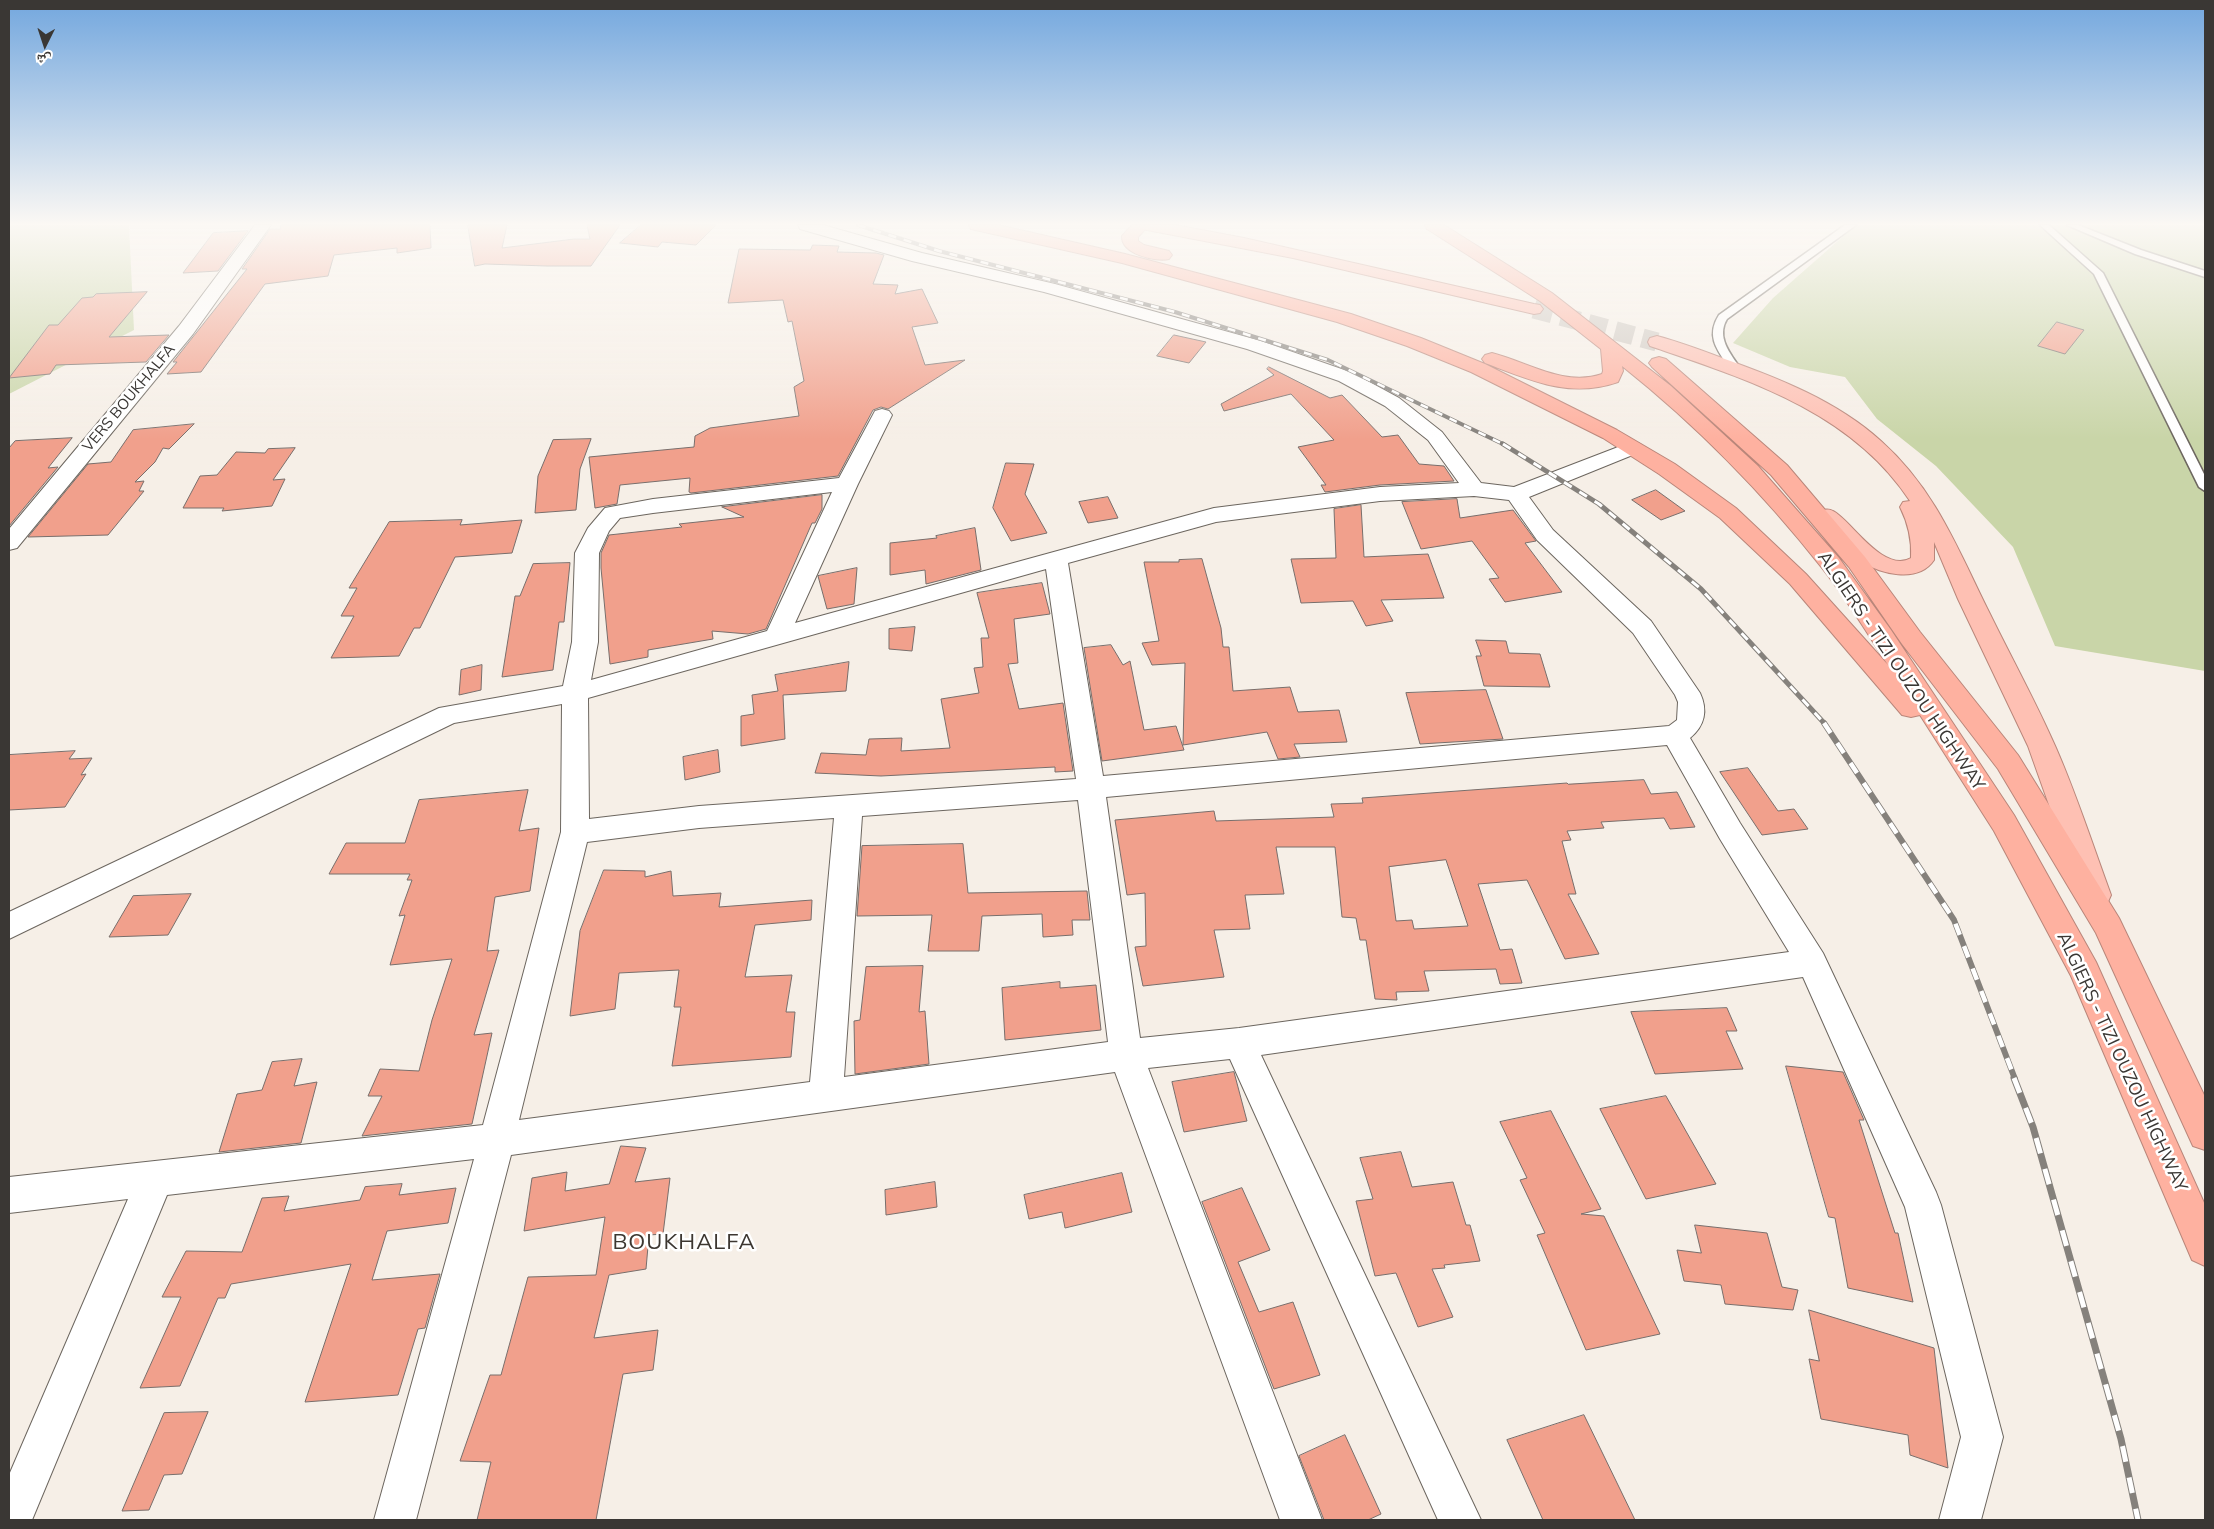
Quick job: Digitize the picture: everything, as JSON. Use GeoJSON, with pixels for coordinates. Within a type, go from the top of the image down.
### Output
{"type":"FeatureCollection","features":[{"type":"Feature","properties":{"kind":"highway"},"geometry":{"type":"LineString","coordinates":[[1264,296],[1344,318],[1414,342],[1478,368],[1610,434],[1667,469],[1728,513],[1798,579],[1894,687],[2004,823]]}},
{"type":"Feature","properties":{"kind":"highway"},"geometry":{"type":"LineString","coordinates":[[1310,296],[1548,378],[1588,384],[1603,382],[1611,378],[1613,372],[1610,348]]}},
{"type":"Feature","properties":{"kind":"highway"},"geometry":{"type":"LineString","coordinates":[[1482,296],[1534,309]]}},
{"type":"Feature","properties":{"kind":"highway","name":"ALGIERS - TIZI OUZOU HIGHWAY"},"geometry":{"type":"LineString","coordinates":[[1545,296],[1664,390],[1750,471],[1831,562],[1882,636],[2004,823],[2084,972],[2205,1247]]}},
{"type":"Feature","properties":{"kind":"highway"},"geometry":{"type":"LineString","coordinates":[[1572,296],[1582,303]]}},
{"type":"Feature","properties":{"kind":"highway","name":"ALGIERS - TIZI OUZOU HIGHWAY"},"geometry":{"type":"LineString","coordinates":[[1735,368],[1650,347],[1682,382],[1779,470],[1857,562],[1911,638],[2008,762],[2108,927],[2205,1134]]}},
{"type":"Feature","properties":{"kind":"highway"},"geometry":{"type":"LineString","coordinates":[[1735,368],[1775,384],[1825,409],[1860,433],[1881,451],[1904,476],[1943,539],[1972,605],[2042,747],[2108,927]]}},
{"type":"Feature","properties":{"kind":"highway"},"geometry":{"type":"LineString","coordinates":[[1779,470],[1869,557],[1889,566],[1910,567],[1922,560],[1919,521],[1881,451]]}},
{"type":"Feature","properties":{"kind":"street","name":"VERS BOUKHALFA"},"geometry":{"type":"LineString","coordinates":[[9,543],[186,330],[211,296]]}},
{"type":"Feature","properties":{"kind":"street"},"geometry":{"type":"LineString","coordinates":[[1079,296],[1254,345],[1346,377],[1392,402],[1436,436],[1474,489]]}},
{"type":"Feature","properties":{"kind":"street"},"geometry":{"type":"LineString","coordinates":[[777,636],[847,484],[882,415]]}},
{"type":"Feature","properties":{"kind":"street"},"geometry":{"type":"LineString","coordinates":[[9,926],[448,714],[576,693],[1214,515],[1380,494],[1474,489],[1516,494],[1633,448]]}},
{"type":"Feature","properties":{"kind":"street"},"geometry":{"type":"LineString","coordinates":[[395,1520],[497,1140],[574,832],[576,693],[585,642],[587,553],[599,528],[613,513],[653,506],[847,484]]}},
{"type":"Feature","properties":{"kind":"street"},"geometry":{"type":"LineString","coordinates":[[574,832],[699,817],[1091,788],[1675,735],[1686,727],[1691,720],[1691,702],[1687,693],[1642,627],[1545,535],[1516,494]]}},
{"type":"Feature","properties":{"kind":"street"},"geometry":{"type":"LineString","coordinates":[[1056,560],[1091,788],[1126,1055],[1301,1520]]}},
{"type":"Feature","properties":{"kind":"street"},"geometry":{"type":"LineString","coordinates":[[1675,735],[1730,831],[1812,962],[1922,1205],[1982,1437],[1960,1520]]}},
{"type":"Feature","properties":{"kind":"street"},"geometry":{"type":"LineString","coordinates":[[826,1096],[850,806]]}},
{"type":"Feature","properties":{"kind":"street"},"geometry":{"type":"LineString","coordinates":[[9,1195],[497,1140],[1126,1055],[1239,1043],[1812,962]]}},
{"type":"Feature","properties":{"kind":"street"},"geometry":{"type":"LineString","coordinates":[[1239,1043],[1460,1520]]}},
{"type":"Feature","properties":{"kind":"street"},"geometry":{"type":"LineString","coordinates":[[12,1520],[155,1179]]}},
{"type":"Feature","properties":{"kind":"lane"},"geometry":{"type":"LineString","coordinates":[[1735,368],[1719,342],[1716,332],[1718,325],[1724,317],[1753,296]]}},
{"type":"Feature","properties":{"kind":"lane"},"geometry":{"type":"LineString","coordinates":[[2110,296],[2205,487]]}},
{"type":"Feature","properties":{"kind":"green space"},"geometry":{"type":"Polygon","coordinates":[[[9,296],[132,296],[134,330],[9,394],[9,296]]]}},
{"type":"Feature","properties":{"kind":"green space"},"geometry":{"type":"Polygon","coordinates":[[[1775,296],[2205,296],[2205,671],[2055,646],[2013,547],[1936,466],[1877,419],[1845,377],[1790,367],[1733,343],[1775,296]]]}},
{"type":"Feature","properties":{"kind":"building"},"geometry":{"type":"Polygon","coordinates":[[[143,296],[109,337],[169,335],[146,362],[56,365],[50,374],[9,378],[49,325],[58,325],[82,298],[143,296]]]}},
{"type":"Feature","properties":{"kind":"building"},"geometry":{"type":"Polygon","coordinates":[[[225,296],[256,296],[201,372],[167,374],[177,362],[173,362],[225,296]]]}},
{"type":"Feature","properties":{"kind":"building"},"geometry":{"type":"Polygon","coordinates":[[[729,296],[925,296],[938,323],[912,327],[925,365],[965,360],[888,409],[881,407],[873,410],[838,476],[691,493],[689,492],[690,478],[620,485],[617,504],[595,508],[589,457],[694,447],[695,436],[710,428],[799,416],[794,387],[804,381],[792,321],[788,322],[783,300],[728,303],[729,296]]]}},
{"type":"Feature","properties":{"kind":"building"},"geometry":{"type":"Polygon","coordinates":[[[2057,322],[2084,330],[2065,354],[2038,346],[2057,322]]]}},
{"type":"Feature","properties":{"kind":"building"},"geometry":{"type":"Polygon","coordinates":[[[1174,335],[1206,342],[1189,363],[1157,356],[1174,335]]]}},
{"type":"Feature","properties":{"kind":"building"},"geometry":{"type":"Polygon","coordinates":[[[1269,367],[1330,398],[1342,395],[1382,437],[1398,435],[1419,464],[1444,466],[1454,481],[1380,485],[1325,492],[1321,485],[1326,485],[1298,447],[1334,440],[1291,394],[1224,411],[1221,404],[1274,375],[1267,369],[1269,367]]]}},
{"type":"Feature","properties":{"kind":"building"},"geometry":{"type":"Polygon","coordinates":[[[194,424],[169,449],[163,448],[155,462],[135,482],[144,481],[139,491],[144,491],[108,535],[28,537],[88,464],[111,462],[133,430],[194,424]]]}},
{"type":"Feature","properties":{"kind":"building"},"geometry":{"type":"Polygon","coordinates":[[[72,438],[48,468],[58,467],[9,526],[9,448],[15,441],[72,438]]]}},
{"type":"Feature","properties":{"kind":"building"},"geometry":{"type":"Polygon","coordinates":[[[591,439],[580,469],[576,510],[535,513],[538,476],[553,440],[591,439]]]}},
{"type":"Feature","properties":{"kind":"building"},"geometry":{"type":"Polygon","coordinates":[[[295,448],[273,480],[285,479],[272,506],[222,511],[224,508],[183,508],[200,476],[217,475],[236,452],[265,453],[268,449],[295,448]]]}},
{"type":"Feature","properties":{"kind":"building"},"geometry":{"type":"Polygon","coordinates":[[[1006,463],[1034,464],[1025,494],[1047,533],[1011,541],[993,508],[1006,463]]]}},
{"type":"Feature","properties":{"kind":"building"},"geometry":{"type":"Polygon","coordinates":[[[1656,490],[1685,511],[1661,520],[1632,500],[1656,490]]]}},
{"type":"Feature","properties":{"kind":"building"},"geometry":{"type":"Polygon","coordinates":[[[822,495],[822,509],[815,523],[812,523],[766,629],[748,634],[712,631],[713,639],[648,650],[648,657],[610,664],[601,568],[601,553],[609,535],[682,527],[679,524],[744,517],[722,507],[822,495]]]}},
{"type":"Feature","properties":{"kind":"building"},"geometry":{"type":"Polygon","coordinates":[[[1108,497],[1118,518],[1088,523],[1079,502],[1108,497]]]}},
{"type":"Feature","properties":{"kind":"building"},"geometry":{"type":"Polygon","coordinates":[[[1457,499],[1460,518],[1513,510],[1536,541],[1525,543],[1562,592],[1505,602],[1489,579],[1499,578],[1472,541],[1421,549],[1402,502],[1457,499]]]}},
{"type":"Feature","properties":{"kind":"building"},"geometry":{"type":"Polygon","coordinates":[[[1361,505],[1364,557],[1428,554],[1444,598],[1381,600],[1393,621],[1366,626],[1353,601],[1301,603],[1291,559],[1336,558],[1334,509],[1361,505]]]}},
{"type":"Feature","properties":{"kind":"building"},"geometry":{"type":"Polygon","coordinates":[[[462,520],[460,525],[522,520],[512,553],[455,557],[420,628],[414,628],[399,656],[331,658],[354,616],[341,616],[357,588],[349,588],[389,522],[462,520]]]}},
{"type":"Feature","properties":{"kind":"building"},"geometry":{"type":"Polygon","coordinates":[[[975,528],[981,570],[926,584],[925,570],[890,575],[890,543],[937,538],[936,536],[975,528]]]}},
{"type":"Feature","properties":{"kind":"building"},"geometry":{"type":"Polygon","coordinates":[[[1202,559],[1221,628],[1223,647],[1229,647],[1233,691],[1290,687],[1298,712],[1339,710],[1347,742],[1294,744],[1300,757],[1278,759],[1267,732],[1183,745],[1185,663],[1152,665],[1142,643],[1159,641],[1144,562],[1179,562],[1179,560],[1202,559]]]}},
{"type":"Feature","properties":{"kind":"building"},"geometry":{"type":"Polygon","coordinates":[[[570,563],[564,622],[559,622],[553,670],[502,677],[515,596],[520,596],[533,564],[570,563]]]}},
{"type":"Feature","properties":{"kind":"building"},"geometry":{"type":"Polygon","coordinates":[[[857,568],[854,604],[827,609],[818,576],[857,568]]]}},
{"type":"Feature","properties":{"kind":"building"},"geometry":{"type":"Polygon","coordinates":[[[1042,583],[1050,614],[1014,619],[1018,663],[1008,664],[1019,709],[1063,703],[1073,771],[1055,772],[1055,767],[881,776],[815,773],[821,753],[866,755],[869,739],[902,738],[901,751],[950,748],[941,699],[979,693],[974,668],[983,667],[981,638],[989,638],[977,593],[1042,583]]]}},
{"type":"Feature","properties":{"kind":"building"},"geometry":{"type":"Polygon","coordinates":[[[915,627],[912,651],[889,649],[889,629],[915,627]]]}},
{"type":"Feature","properties":{"kind":"building"},"geometry":{"type":"Polygon","coordinates":[[[1476,640],[1506,641],[1509,653],[1540,654],[1550,687],[1484,686],[1476,656],[1481,656],[1476,640]]]}},
{"type":"Feature","properties":{"kind":"building"},"geometry":{"type":"Polygon","coordinates":[[[1111,645],[1123,665],[1130,661],[1144,730],[1176,726],[1184,750],[1102,761],[1084,648],[1111,645]]]}},
{"type":"Feature","properties":{"kind":"building"},"geometry":{"type":"Polygon","coordinates":[[[849,662],[846,691],[783,695],[785,739],[741,746],[741,716],[754,714],[752,695],[778,691],[775,675],[849,662]]]}},
{"type":"Feature","properties":{"kind":"building"},"geometry":{"type":"Polygon","coordinates":[[[482,665],[481,690],[459,695],[461,670],[482,665]]]}},
{"type":"Feature","properties":{"kind":"building"},"geometry":{"type":"Polygon","coordinates":[[[1486,690],[1503,739],[1420,744],[1406,693],[1486,690]]]}},
{"type":"Feature","properties":{"kind":"building"},"geometry":{"type":"Polygon","coordinates":[[[718,750],[720,772],[685,780],[683,757],[718,750]]]}},
{"type":"Feature","properties":{"kind":"building"},"geometry":{"type":"Polygon","coordinates":[[[75,751],[69,759],[92,758],[81,775],[86,774],[65,807],[9,810],[9,755],[75,751]]]}},
{"type":"Feature","properties":{"kind":"building"},"geometry":{"type":"Polygon","coordinates":[[[1748,768],[1778,811],[1794,809],[1808,829],[1762,835],[1720,772],[1748,768]]]}},
{"type":"Feature","properties":{"kind":"building"},"geometry":{"type":"Polygon","coordinates":[[[1644,780],[1651,794],[1677,792],[1695,827],[1670,829],[1664,818],[1601,822],[1604,828],[1567,831],[1571,840],[1562,841],[1576,894],[1568,894],[1599,954],[1565,959],[1527,880],[1478,884],[1500,950],[1512,949],[1522,983],[1500,984],[1496,969],[1424,971],[1429,991],[1396,992],[1397,1000],[1375,999],[1366,940],[1360,940],[1356,918],[1342,917],[1335,847],[1276,847],[1284,894],[1245,895],[1250,929],[1214,930],[1224,977],[1143,986],[1135,947],[1146,946],[1145,893],[1127,895],[1115,820],[1214,811],[1216,821],[1334,817],[1331,804],[1363,803],[1362,798],[1644,780]],[[1446,860],[1389,867],[1396,921],[1412,920],[1414,929],[1468,926],[1446,860]]]}},
{"type":"Feature","properties":{"kind":"building"},"geometry":{"type":"Polygon","coordinates":[[[528,790],[519,831],[539,828],[530,891],[495,897],[487,951],[499,950],[474,1035],[492,1033],[472,1124],[362,1136],[382,1096],[368,1096],[380,1069],[419,1071],[432,1020],[452,959],[390,965],[405,915],[399,916],[412,880],[407,880],[410,874],[329,874],[346,843],[405,843],[419,800],[528,790]]]}},
{"type":"Feature","properties":{"kind":"building"},"geometry":{"type":"Polygon","coordinates":[[[963,844],[968,893],[1087,891],[1090,920],[1072,920],[1073,935],[1043,937],[1042,914],[982,916],[979,951],[928,951],[932,915],[857,916],[862,846],[963,844]]]}},
{"type":"Feature","properties":{"kind":"building"},"geometry":{"type":"Polygon","coordinates":[[[604,870],[645,871],[645,877],[671,871],[673,896],[721,893],[719,907],[812,900],[811,920],[755,925],[745,977],[792,975],[786,1012],[795,1012],[791,1057],[672,1066],[681,1007],[674,1007],[679,970],[619,973],[615,1009],[570,1016],[580,931],[604,870]]]}},
{"type":"Feature","properties":{"kind":"building"},"geometry":{"type":"Polygon","coordinates":[[[191,894],[168,935],[109,937],[133,896],[191,894]]]}},
{"type":"Feature","properties":{"kind":"building"},"geometry":{"type":"Polygon","coordinates":[[[923,966],[919,1012],[925,1011],[929,1064],[855,1074],[854,1021],[860,1020],[866,967],[923,966]]]}},
{"type":"Feature","properties":{"kind":"building"},"geometry":{"type":"Polygon","coordinates":[[[1060,982],[1060,988],[1096,985],[1101,1030],[1005,1040],[1002,988],[1060,982]]]}},
{"type":"Feature","properties":{"kind":"building"},"geometry":{"type":"Polygon","coordinates":[[[1727,1008],[1737,1031],[1726,1031],[1743,1069],[1655,1074],[1631,1012],[1727,1008]]]}},
{"type":"Feature","properties":{"kind":"building"},"geometry":{"type":"Polygon","coordinates":[[[302,1059],[294,1086],[317,1082],[301,1143],[219,1152],[237,1094],[262,1090],[272,1062],[302,1059]]]}},
{"type":"Feature","properties":{"kind":"building"},"geometry":{"type":"Polygon","coordinates":[[[1786,1066],[1843,1072],[1864,1120],[1859,1120],[1895,1233],[1898,1233],[1913,1302],[1848,1288],[1835,1218],[1829,1217],[1786,1066]]]}},
{"type":"Feature","properties":{"kind":"building"},"geometry":{"type":"Polygon","coordinates":[[[1234,1072],[1247,1121],[1184,1132],[1172,1082],[1234,1072]]]}},
{"type":"Feature","properties":{"kind":"building"},"geometry":{"type":"Polygon","coordinates":[[[1666,1096],[1716,1184],[1646,1199],[1600,1109],[1666,1096]]]}},
{"type":"Feature","properties":{"kind":"building"},"geometry":{"type":"Polygon","coordinates":[[[1551,1111],[1601,1209],[1581,1214],[1604,1216],[1660,1334],[1586,1350],[1537,1235],[1545,1233],[1520,1180],[1527,1178],[1500,1122],[1551,1111]]]}},
{"type":"Feature","properties":{"kind":"building"},"geometry":{"type":"Polygon","coordinates":[[[621,1146],[646,1148],[635,1182],[670,1178],[663,1234],[649,1235],[646,1269],[609,1275],[594,1338],[658,1330],[653,1370],[623,1374],[596,1520],[477,1520],[491,1462],[460,1461],[490,1375],[501,1375],[528,1277],[596,1275],[605,1217],[524,1231],[532,1178],[567,1172],[565,1191],[609,1184],[621,1146]]]}},
{"type":"Feature","properties":{"kind":"building"},"geometry":{"type":"Polygon","coordinates":[[[1401,1152],[1412,1187],[1453,1182],[1466,1225],[1470,1225],[1480,1261],[1444,1265],[1445,1268],[1432,1269],[1453,1317],[1418,1327],[1396,1273],[1375,1276],[1356,1201],[1373,1199],[1360,1158],[1401,1152]]]}},
{"type":"Feature","properties":{"kind":"building"},"geometry":{"type":"Polygon","coordinates":[[[1122,1173],[1132,1212],[1065,1228],[1062,1212],[1029,1219],[1024,1195],[1122,1173]]]}},
{"type":"Feature","properties":{"kind":"building"},"geometry":{"type":"Polygon","coordinates":[[[935,1182],[937,1207],[886,1215],[885,1190],[935,1182]]]}},
{"type":"Feature","properties":{"kind":"building"},"geometry":{"type":"Polygon","coordinates":[[[402,1184],[399,1195],[456,1188],[448,1223],[387,1231],[372,1280],[440,1274],[425,1328],[418,1329],[398,1395],[305,1402],[351,1264],[231,1284],[225,1298],[218,1298],[180,1386],[140,1388],[181,1297],[162,1297],[186,1251],[242,1252],[262,1198],[289,1196],[284,1211],[360,1200],[365,1187],[402,1184]]]}},
{"type":"Feature","properties":{"kind":"building"},"geometry":{"type":"Polygon","coordinates":[[[1242,1188],[1270,1250],[1238,1262],[1259,1312],[1293,1302],[1320,1375],[1274,1389],[1202,1202],[1242,1188]]]}},
{"type":"Feature","properties":{"kind":"building"},"geometry":{"type":"Polygon","coordinates":[[[1695,1225],[1767,1233],[1782,1287],[1798,1290],[1793,1310],[1725,1304],[1721,1285],[1684,1281],[1677,1250],[1701,1253],[1695,1225]]]}},
{"type":"Feature","properties":{"kind":"building"},"geometry":{"type":"Polygon","coordinates":[[[1809,1310],[1934,1348],[1948,1468],[1910,1455],[1908,1435],[1821,1419],[1809,1359],[1819,1361],[1809,1310]]]}},
{"type":"Feature","properties":{"kind":"building"},"geometry":{"type":"Polygon","coordinates":[[[208,1412],[182,1474],[164,1475],[149,1510],[122,1511],[164,1413],[208,1412]]]}},
{"type":"Feature","properties":{"kind":"building"},"geometry":{"type":"Polygon","coordinates":[[[1584,1415],[1635,1520],[1543,1520],[1507,1440],[1584,1415]]]}},
{"type":"Feature","properties":{"kind":"building"},"geometry":{"type":"Polygon","coordinates":[[[1345,1435],[1381,1514],[1368,1520],[1324,1520],[1299,1456],[1345,1435]]]}},
{"type":"Feature","properties":{"kind":"tunnel"},"geometry":{"type":"LineString","coordinates":[[1534,309],[1657,342]]}},
{"type":"Feature","properties":{"kind":"railway"},"geometry":{"type":"LineString","coordinates":[[1114,296],[1175,312],[1328,360],[1503,444]]}},
{"type":"Feature","properties":{"kind":"railway"},"geometry":{"type":"LineString","coordinates":[[1503,444],[1599,504],[1701,589],[1825,724]]}},
{"type":"Feature","properties":{"kind":"railway"},"geometry":{"type":"LineString","coordinates":[[1824,723],[1954,920],[2015,1079]]}},
{"type":"Feature","properties":{"kind":"railway"},"geometry":{"type":"LineString","coordinates":[[2014,1078],[2033,1127],[2121,1439],[2138,1520]]}},
{"type":"Feature","properties":{"kind":"district","name":"BOUKHALFA"},"geometry":{"type":"Point","coordinates":[684,1242]}}]}
